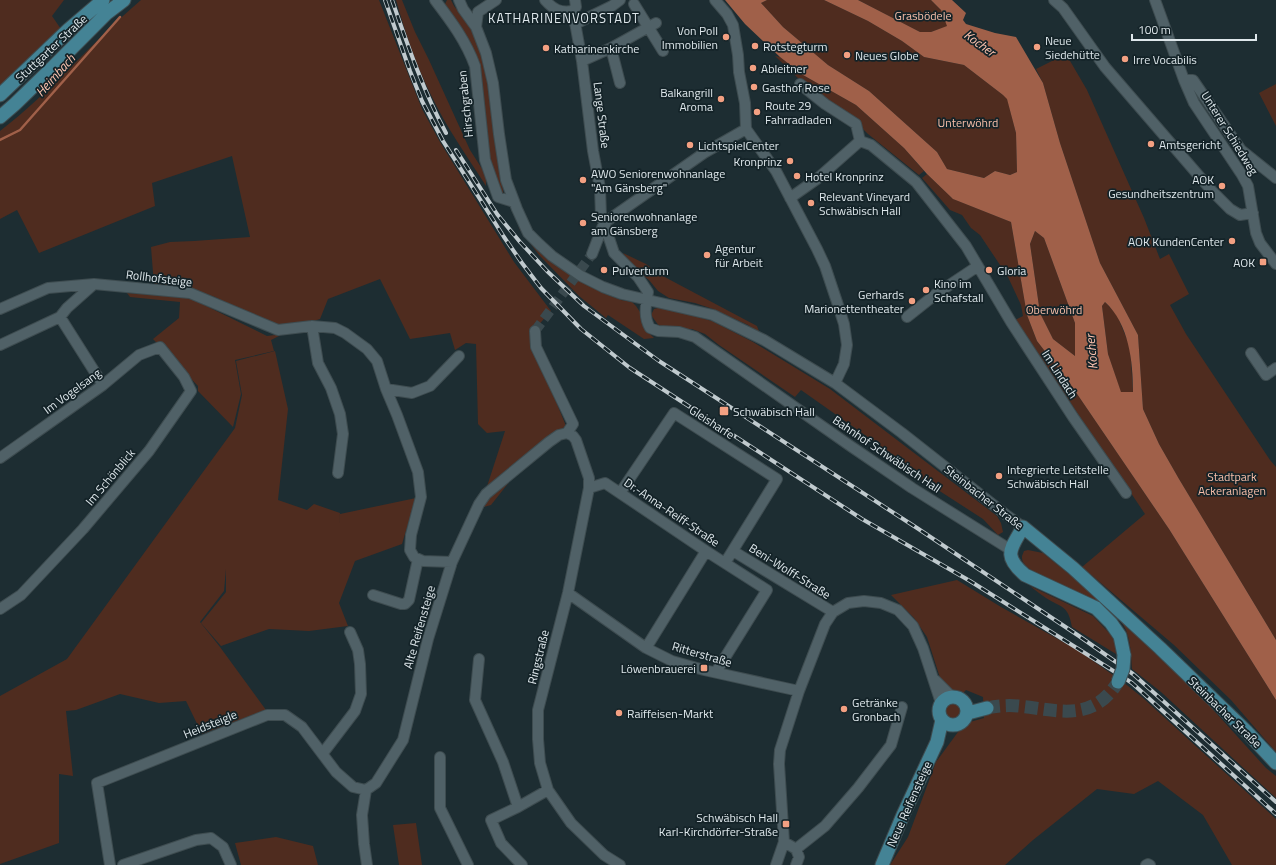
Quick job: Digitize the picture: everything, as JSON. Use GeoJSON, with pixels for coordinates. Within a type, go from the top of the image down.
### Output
{"type":"FeatureCollection","features":[{"type":"Feature","properties":{"kind":"main road","name":"Stuttgarter Straße"},"geometry":{"type":"LineString","coordinates":[[0,95],[68,30],[103,0]]}},
{"type":"Feature","properties":{"kind":"main road"},"geometry":{"type":"LineString","coordinates":[[0,117],[50,71],[107,13],[124,0]]}},
{"type":"Feature","properties":{"kind":"main road"},"geometry":{"type":"LineString","coordinates":[[1023,527],[1011,550],[1010,556],[1015,567],[1025,575],[1096,608],[1111,623],[1120,636],[1124,655],[1123,669],[1118,682]]}},
{"type":"Feature","properties":{"kind":"main road","name":"Steinbacher Straße"},"geometry":{"type":"LineString","coordinates":[[1023,527],[1073,568],[1160,648],[1247,732],[1276,763]]}},
{"type":"Feature","properties":{"kind":"main road"},"geometry":{"type":"LineString","coordinates":[[955,696],[963,699],[968,710],[966,718],[958,724],[948,722],[939,712],[946,700],[955,696]]}},
{"type":"Feature","properties":{"kind":"main road"},"geometry":{"type":"LineString","coordinates":[[968,710],[984,708]]}},
{"type":"Feature","properties":{"kind":"main road","name":"Neue Reifensteige"},"geometry":{"type":"LineString","coordinates":[[882,865],[903,815],[948,722]]}},
{"type":"Feature","properties":{"kind":"street","name":"Hirschgraben"},"geometry":{"type":"LineString","coordinates":[[435,0],[470,52],[475,66],[485,160],[498,197],[514,202]]}},
{"type":"Feature","properties":{"kind":"street"},"geometry":{"type":"LineString","coordinates":[[476,27],[478,12],[496,0]]}},
{"type":"Feature","properties":{"kind":"street"},"geometry":{"type":"LineString","coordinates":[[545,0],[560,12],[572,12]]}},
{"type":"Feature","properties":{"kind":"street","name":"Lange Straße"},"geometry":{"type":"LineString","coordinates":[[575,0],[576,7],[572,12],[582,61],[593,151],[600,188],[601,216],[614,253],[638,277],[648,292],[647,300]]}},
{"type":"Feature","properties":{"kind":"street"},"geometry":{"type":"LineString","coordinates":[[575,24],[612,6],[620,0]]}},
{"type":"Feature","properties":{"kind":"street"},"geometry":{"type":"LineString","coordinates":[[715,0],[733,25],[739,72],[745,103],[746,129],[776,171],[817,248],[825,266],[844,324],[847,345],[846,356],[835,383]]}},
{"type":"Feature","properties":{"kind":"street","name":"Unterer Schiedweg"},"geometry":{"type":"LineString","coordinates":[[1155,0],[1184,80],[1194,103],[1248,186],[1256,232],[1260,243],[1276,264]]}},
{"type":"Feature","properties":{"kind":"street"},"geometry":{"type":"LineString","coordinates":[[1057,2],[1109,72],[1212,191],[1230,209],[1240,215],[1253,213]]}},
{"type":"Feature","properties":{"kind":"street"},"geometry":{"type":"LineString","coordinates":[[461,4],[476,27],[486,53],[493,83],[506,180],[528,233],[552,256],[581,276],[603,287],[622,294],[647,300]]}},
{"type":"Feature","properties":{"kind":"street"},"geometry":{"type":"LineString","coordinates":[[461,4],[478,12]]}},
{"type":"Feature","properties":{"kind":"street"},"geometry":{"type":"LineString","coordinates":[[634,4],[652,25],[663,51]]}},
{"type":"Feature","properties":{"kind":"street"},"geometry":{"type":"LineString","coordinates":[[582,61],[611,48],[652,25]]}},
{"type":"Feature","properties":{"kind":"street"},"geometry":{"type":"LineString","coordinates":[[611,48],[620,83]]}},
{"type":"Feature","properties":{"kind":"street"},"geometry":{"type":"LineString","coordinates":[[1184,80],[1193,80],[1241,150],[1276,178]]}},
{"type":"Feature","properties":{"kind":"street"},"geometry":{"type":"LineString","coordinates":[[790,198],[817,179],[860,141],[856,124],[825,104],[800,84]]}},
{"type":"Feature","properties":{"kind":"street"},"geometry":{"type":"LineString","coordinates":[[592,254],[604,223],[704,153],[746,129]]}},
{"type":"Feature","properties":{"kind":"street","name":"Im Lindach"},"geometry":{"type":"LineString","coordinates":[[860,141],[871,145],[916,182],[966,246],[1011,322],[1072,417],[1126,493]]}},
{"type":"Feature","properties":{"kind":"street"},"geometry":{"type":"LineString","coordinates":[[907,317],[936,294],[978,266]]}},
{"type":"Feature","properties":{"kind":"street"},"geometry":{"type":"LineString","coordinates":[[0,345],[60,317],[67,308],[94,284]]}},
{"type":"Feature","properties":{"kind":"street","name":"Rollhofsteige"},"geometry":{"type":"LineString","coordinates":[[0,309],[48,288],[94,284],[190,293],[278,330],[312,326],[335,328],[345,333],[367,350],[377,362],[418,472],[421,497],[411,535],[410,550],[414,557],[418,559]]}},
{"type":"Feature","properties":{"kind":"street","name":"Steinbacher Straße"},"geometry":{"type":"LineString","coordinates":[[647,300],[713,315],[764,340],[835,383],[1023,527]]}},
{"type":"Feature","properties":{"kind":"street","name":"Bahnhof Schwäbisch Hall"},"geometry":{"type":"LineString","coordinates":[[647,300],[645,313],[650,328],[658,331],[679,332],[695,336],[894,475],[1011,550]]}},
{"type":"Feature","properties":{"kind":"street"},"geometry":{"type":"LineString","coordinates":[[60,317],[103,385]]}},
{"type":"Feature","properties":{"kind":"street"},"geometry":{"type":"LineString","coordinates":[[312,326],[318,363],[340,414],[344,434],[338,473]]}},
{"type":"Feature","properties":{"kind":"street"},"geometry":{"type":"LineString","coordinates":[[535,331],[536,346],[573,424],[567,433]]}},
{"type":"Feature","properties":{"kind":"street","name":"Im Vogelsang"},"geometry":{"type":"LineString","coordinates":[[0,458],[103,385],[139,355],[160,347]]}},
{"type":"Feature","properties":{"kind":"street","name":"Im Schönblick"},"geometry":{"type":"LineString","coordinates":[[0,609],[21,594],[83,529],[149,451],[191,391],[184,378],[160,347]]}},
{"type":"Feature","properties":{"kind":"street"},"geometry":{"type":"LineString","coordinates":[[1251,353],[1266,375],[1276,368]]}},
{"type":"Feature","properties":{"kind":"street"},"geometry":{"type":"LineString","coordinates":[[386,389],[412,393],[430,386],[459,356]]}},
{"type":"Feature","properties":{"kind":"street","name":"Gleisharfe"},"geometry":{"type":"LineString","coordinates":[[620,493],[674,413],[777,479],[733,551]]}},
{"type":"Feature","properties":{"kind":"street","name":"Ringstraße"},"geometry":{"type":"LineString","coordinates":[[567,433],[573,436],[576,440],[589,478],[589,488],[568,594],[538,710],[540,763],[548,790],[571,823],[604,855],[620,865]]}},
{"type":"Feature","properties":{"kind":"street","name":"Alte Reifensteige"},"geometry":{"type":"LineString","coordinates":[[366,790],[376,783],[403,740],[428,638],[452,562],[479,504],[486,494],[559,435],[567,433]]}},
{"type":"Feature","properties":{"kind":"street","name":"Dr.-Anna-Reiff-Straße"},"geometry":{"type":"LineString","coordinates":[[589,488],[605,483],[767,590],[716,672]]}},
{"type":"Feature","properties":{"kind":"street"},"geometry":{"type":"LineString","coordinates":[[646,648],[706,551]]}},
{"type":"Feature","properties":{"kind":"street"},"geometry":{"type":"LineString","coordinates":[[725,563],[733,551]]}},
{"type":"Feature","properties":{"kind":"street","name":"Beni-Wolff-Straße"},"geometry":{"type":"LineString","coordinates":[[733,551],[833,612]]}},
{"type":"Feature","properties":{"kind":"street"},"geometry":{"type":"LineString","coordinates":[[373,595],[405,604],[409,600],[418,559],[423,561],[452,562]]}},
{"type":"Feature","properties":{"kind":"street","name":"Ritterstraße"},"geometry":{"type":"LineString","coordinates":[[568,594],[646,648],[672,660],[716,672],[799,690]]}},
{"type":"Feature","properties":{"kind":"street"},"geometry":{"type":"LineString","coordinates":[[776,865],[784,842],[779,764],[780,750],[799,690],[825,624],[833,612],[848,603],[864,601],[881,603],[898,610],[913,626],[923,648],[932,677],[946,700]]}},
{"type":"Feature","properties":{"kind":"street"},"geometry":{"type":"LineString","coordinates":[[323,753],[355,711],[361,694],[358,650],[350,632]]}},
{"type":"Feature","properties":{"kind":"street"},"geometry":{"type":"LineString","coordinates":[[479,659],[475,700],[503,762],[518,807]]}},
{"type":"Feature","properties":{"kind":"street"},"geometry":{"type":"LineString","coordinates":[[796,849],[825,826],[858,788],[891,745],[902,707]]}},
{"type":"Feature","properties":{"kind":"street","name":"Heidsteigle"},"geometry":{"type":"LineString","coordinates":[[110,865],[97,783],[267,715],[285,715],[302,727],[336,772],[353,787],[366,790]]}},
{"type":"Feature","properties":{"kind":"street"},"geometry":{"type":"LineString","coordinates":[[440,758],[440,808],[468,865]]}},
{"type":"Feature","properties":{"kind":"street"},"geometry":{"type":"LineString","coordinates":[[366,790],[362,815],[367,865]]}},
{"type":"Feature","properties":{"kind":"street"},"geometry":{"type":"LineString","coordinates":[[522,865],[501,843],[491,820],[548,790]]}},
{"type":"Feature","properties":{"kind":"street"},"geometry":{"type":"LineString","coordinates":[[122,865],[196,840],[212,838],[223,846],[231,865]]}},
{"type":"Feature","properties":{"kind":"street"},"geometry":{"type":"LineString","coordinates":[[784,842],[796,849],[799,857],[796,865]]}},
{"type":"Feature","properties":{"kind":"green space"},"geometry":{"type":"Polygon","coordinates":[[[0,0],[64,0],[52,16],[63,32],[0,90],[0,0]]]}},
{"type":"Feature","properties":{"kind":"green space"},"geometry":{"type":"Polygon","coordinates":[[[141,0],[379,0],[422,109],[440,142],[514,262],[551,311],[534,330],[535,350],[566,426],[530,451],[514,476],[491,505],[480,508],[505,431],[487,433],[478,424],[476,344],[466,343],[455,350],[450,333],[410,339],[380,279],[328,299],[320,319],[304,324],[283,326],[270,325],[215,297],[194,290],[175,286],[154,285],[151,247],[170,242],[250,237],[232,156],[152,183],[155,206],[39,253],[17,210],[0,219],[0,131],[37,100],[141,0]]]}},
{"type":"Feature","properties":{"kind":"green space"},"geometry":{"type":"Polygon","coordinates":[[[396,0],[402,0],[415,32],[470,150],[486,175],[486,186],[450,130],[431,95],[411,48],[396,0]]]}},
{"type":"Feature","properties":{"kind":"green space"},"geometry":{"type":"Polygon","coordinates":[[[447,0],[451,0],[475,33],[484,58],[504,197],[499,196],[484,138],[480,76],[444,6],[447,0]]]}},
{"type":"Feature","properties":{"kind":"green space","name":"Unterwöhrd"},"geometry":{"type":"Polygon","coordinates":[[[767,0],[824,0],[868,21],[902,41],[924,57],[964,65],[1007,98],[1016,133],[1017,172],[1010,175],[995,171],[984,178],[947,169],[937,152],[869,91],[828,65],[783,27],[761,3],[767,0]]]}},
{"type":"Feature","properties":{"kind":"green space","name":"Grasbödele"},"geometry":{"type":"Polygon","coordinates":[[[858,0],[931,0],[941,10],[948,26],[931,32],[920,32],[858,0]]]}},
{"type":"Feature","properties":{"kind":"green space","name":"Stadtpark Ackeranlagen"},"geometry":{"type":"Polygon","coordinates":[[[1066,54],[1087,90],[1144,218],[1160,259],[1169,254],[1189,294],[1170,305],[1186,334],[1276,467],[1276,640],[1179,479],[1159,444],[1143,409],[1138,335],[1100,263],[1060,143],[1043,83],[1036,69],[1066,54]]]}},
{"type":"Feature","properties":{"kind":"green space"},"geometry":{"type":"Polygon","coordinates":[[[775,56],[780,57],[803,75],[856,105],[904,148],[924,171],[919,175],[868,134],[853,119],[800,80],[775,56]]]}},
{"type":"Feature","properties":{"kind":"green space"},"geometry":{"type":"Polygon","coordinates":[[[1276,84],[1276,126],[1259,93],[1276,84]]]}},
{"type":"Feature","properties":{"kind":"green space"},"geometry":{"type":"Polygon","coordinates":[[[927,174],[952,198],[1011,222],[1027,315],[1037,341],[1071,385],[1169,529],[1276,700],[1276,752],[1231,700],[1174,645],[1082,567],[1145,514],[1015,320],[1023,316],[1021,305],[1008,277],[980,235],[971,228],[962,215],[950,210],[922,178],[927,174]]]}},
{"type":"Feature","properties":{"kind":"green space"},"geometry":{"type":"Polygon","coordinates":[[[518,227],[567,272],[603,293],[621,300],[632,302],[640,312],[641,320],[647,331],[654,338],[644,339],[608,315],[606,318],[579,296],[539,255],[518,227]]]}},
{"type":"Feature","properties":{"kind":"green space","name":"Oberwöhrd"},"geometry":{"type":"Polygon","coordinates":[[[1035,231],[1044,238],[1075,323],[1075,356],[1053,339],[1040,313],[1030,244],[1035,231]]]}},
{"type":"Feature","properties":{"kind":"green space"},"geometry":{"type":"Polygon","coordinates":[[[623,253],[646,264],[659,274],[757,326],[760,334],[748,325],[713,309],[695,303],[669,298],[658,291],[649,280],[633,268],[623,253]]]}},
{"type":"Feature","properties":{"kind":"green space"},"geometry":{"type":"Polygon","coordinates":[[[127,293],[188,297],[267,336],[283,334],[271,340],[274,351],[235,360],[241,394],[233,427],[198,391],[198,386],[153,339],[179,318],[180,302],[130,297],[127,293]]]}},
{"type":"Feature","properties":{"kind":"green space"},"geometry":{"type":"Polygon","coordinates":[[[1105,302],[1117,315],[1130,347],[1133,392],[1121,393],[1108,354],[1102,306],[1105,302]]]}},
{"type":"Feature","properties":{"kind":"green space"},"geometry":{"type":"Polygon","coordinates":[[[661,307],[712,321],[753,342],[830,389],[997,516],[1001,523],[1003,532],[998,535],[983,519],[921,479],[923,476],[801,390],[795,397],[705,334],[692,329],[668,329],[659,326],[651,315],[654,309],[661,307]]]}},
{"type":"Feature","properties":{"kind":"green space"},"geometry":{"type":"Polygon","coordinates":[[[275,351],[288,409],[278,500],[307,510],[314,504],[340,513],[339,526],[340,514],[416,498],[402,544],[355,561],[339,603],[348,626],[309,631],[269,629],[221,646],[201,623],[226,592],[226,569],[224,591],[200,622],[266,710],[202,734],[186,701],[159,703],[120,694],[76,710],[66,711],[73,776],[59,774],[59,843],[0,864],[0,696],[67,659],[235,428],[242,395],[236,361],[275,351]]]}},
{"type":"Feature","properties":{"kind":"green space"},"geometry":{"type":"Polygon","coordinates":[[[1028,550],[1043,553],[1116,612],[1141,639],[1197,692],[1266,768],[1276,776],[1276,798],[1161,692],[1132,669],[1129,640],[1126,630],[1112,612],[1089,598],[1029,569],[1023,562],[1022,558],[1024,551],[1028,550]]]}},
{"type":"Feature","properties":{"kind":"green space"},"geometry":{"type":"Polygon","coordinates":[[[957,580],[1001,607],[1079,651],[1143,698],[1276,819],[1276,865],[1232,865],[1203,815],[1158,781],[1134,794],[1097,789],[1033,840],[1005,865],[890,865],[908,837],[936,762],[958,732],[970,722],[984,718],[983,697],[966,690],[963,693],[953,690],[941,681],[927,637],[914,618],[891,595],[957,580]]]}},
{"type":"Feature","properties":{"kind":"green space"},"geometry":{"type":"Polygon","coordinates":[[[1030,586],[1093,616],[1110,634],[1115,642],[1116,654],[1072,627],[1064,608],[1046,598],[1030,586]]]}},
{"type":"Feature","properties":{"kind":"green space"},"geometry":{"type":"Polygon","coordinates":[[[953,700],[960,703],[963,710],[960,717],[953,720],[946,717],[943,710],[946,703],[953,700]]]}},
{"type":"Feature","properties":{"kind":"green space"},"geometry":{"type":"Polygon","coordinates":[[[416,823],[422,865],[399,865],[393,825],[416,823]]]}},
{"type":"Feature","properties":{"kind":"green space"},"geometry":{"type":"Polygon","coordinates":[[[276,837],[313,846],[318,865],[241,865],[235,843],[276,837]]]}},
{"type":"Feature","properties":{"kind":"water","name":"Kocher"},"geometry":{"type":"Polygon","coordinates":[[[725,0],[767,0],[761,3],[783,27],[828,65],[869,91],[937,152],[947,169],[984,178],[995,171],[1010,175],[1017,172],[1016,133],[1007,99],[964,65],[924,57],[902,41],[868,21],[824,0],[858,0],[920,32],[931,32],[947,26],[941,10],[931,0],[952,0],[966,13],[963,20],[966,24],[995,33],[1016,37],[1043,83],[1060,143],[1100,263],[1138,335],[1143,409],[1159,444],[1179,479],[1276,640],[1276,700],[1169,529],[1071,385],[1037,341],[1027,315],[1011,222],[953,199],[927,174],[904,148],[856,105],[803,75],[780,57],[745,24],[725,0]],[[1035,231],[1030,244],[1040,313],[1053,339],[1075,356],[1075,323],[1044,238],[1035,231]],[[1105,302],[1102,306],[1108,354],[1121,392],[1133,392],[1132,368],[1128,344],[1120,321],[1105,302]]]}},
{"type":"Feature","properties":{"kind":"waterway","name":"Heimbach"},"geometry":{"type":"LineString","coordinates":[[0,140],[20,130],[120,17]]}},
{"type":"Feature","properties":{"kind":"tunnel"},"geometry":{"type":"LineString","coordinates":[[535,331],[592,254]]}},
{"type":"Feature","properties":{"kind":"tunnel"},"geometry":{"type":"LineString","coordinates":[[987,708],[998,706],[1018,706],[1060,711],[1085,709],[1097,704],[1108,695],[1118,682]]}},
{"type":"Feature","properties":{"kind":"railway"},"geometry":{"type":"LineString","coordinates":[[385,0],[422,101],[443,141],[522,263],[541,288],[581,329],[630,368],[862,519],[970,581],[1132,683],[1276,814]]}},
{"type":"Feature","properties":{"kind":"railway"},"geometry":{"type":"LineString","coordinates":[[392,0],[423,84],[446,133]]}},
{"type":"Feature","properties":{"kind":"railway"},"geometry":{"type":"LineString","coordinates":[[456,150],[497,214],[547,271],[584,306],[659,361],[917,528],[1079,636],[1133,674],[1276,802]]}},
{"type":"Feature","properties":{"kind":"place","name":"Von Poll Immobilien"},"geometry":{"type":"Point","coordinates":[726,37]}},
{"type":"Feature","properties":{"kind":"place","name":"Rotstegturm"},"geometry":{"type":"Point","coordinates":[755,46]}},
{"type":"Feature","properties":{"kind":"place","name":"Neue Siedehütte"},"geometry":{"type":"Point","coordinates":[1037,47]}},
{"type":"Feature","properties":{"kind":"place","name":"Katharinenkirche"},"geometry":{"type":"Point","coordinates":[546,48]}},
{"type":"Feature","properties":{"kind":"place","name":"Neues Globe"},"geometry":{"type":"Point","coordinates":[847,55]}},
{"type":"Feature","properties":{"kind":"place","name":"Irre Vocabilis"},"geometry":{"type":"Point","coordinates":[1125,59]}},
{"type":"Feature","properties":{"kind":"place","name":"Ableitner"},"geometry":{"type":"Point","coordinates":[753,68]}},
{"type":"Feature","properties":{"kind":"place","name":"Gasthof Rose"},"geometry":{"type":"Point","coordinates":[754,87]}},
{"type":"Feature","properties":{"kind":"place","name":"Balkangrill Aroma"},"geometry":{"type":"Point","coordinates":[721,99]}},
{"type":"Feature","properties":{"kind":"place","name":"Route 29 Fahrradladen"},"geometry":{"type":"Point","coordinates":[757,112]}},
{"type":"Feature","properties":{"kind":"place","name":"Amtsgericht"},"geometry":{"type":"Point","coordinates":[1151,144]}},
{"type":"Feature","properties":{"kind":"place","name":"LichtspielCenter"},"geometry":{"type":"Point","coordinates":[690,145]}},
{"type":"Feature","properties":{"kind":"place","name":"Kronprinz"},"geometry":{"type":"Point","coordinates":[790,161]}},
{"type":"Feature","properties":{"kind":"place","name":"Hotel Kronprinz"},"geometry":{"type":"Point","coordinates":[797,176]}},
{"type":"Feature","properties":{"kind":"place","name":"AWO Seniorenwohnanlage \"Am Gänsberg\""},"geometry":{"type":"Point","coordinates":[583,180]}},
{"type":"Feature","properties":{"kind":"place","name":"AOK Gesundheitszentrum"},"geometry":{"type":"Point","coordinates":[1222,186]}},
{"type":"Feature","properties":{"kind":"place","name":"Relevant Vineyard Schwäbisch Hall"},"geometry":{"type":"Point","coordinates":[811,203]}},
{"type":"Feature","properties":{"kind":"place","name":"Seniorenwohnanlage am Gänsberg"},"geometry":{"type":"Point","coordinates":[583,223]}},
{"type":"Feature","properties":{"kind":"place","name":"AOK KundenCenter"},"geometry":{"type":"Point","coordinates":[1232,241]}},
{"type":"Feature","properties":{"kind":"place","name":"Agentur für Arbeit"},"geometry":{"type":"Point","coordinates":[707,255]}},
{"type":"Feature","properties":{"kind":"place","name":"AOK"},"geometry":{"type":"Point","coordinates":[1263,262]}},
{"type":"Feature","properties":{"kind":"place","name":"Pulverturm"},"geometry":{"type":"Point","coordinates":[604,270]}},
{"type":"Feature","properties":{"kind":"place","name":"Gloria"},"geometry":{"type":"Point","coordinates":[989,270]}},
{"type":"Feature","properties":{"kind":"place","name":"Kino im Schafstall"},"geometry":{"type":"Point","coordinates":[926,290]}},
{"type":"Feature","properties":{"kind":"place","name":"Gerhards Marionettentheater"},"geometry":{"type":"Point","coordinates":[912,301]}},
{"type":"Feature","properties":{"kind":"place","name":"Schwäbisch Hall"},"geometry":{"type":"Point","coordinates":[724,411]}},
{"type":"Feature","properties":{"kind":"place","name":"Integrierte Leitstelle Schwäbisch Hall"},"geometry":{"type":"Point","coordinates":[999,476]}},
{"type":"Feature","properties":{"kind":"place","name":"Löwenbrauerei"},"geometry":{"type":"Point","coordinates":[704,668]}},
{"type":"Feature","properties":{"kind":"place","name":"Getränke Gronbach"},"geometry":{"type":"Point","coordinates":[844,709]}},
{"type":"Feature","properties":{"kind":"place","name":"Raiffeisen-Markt"},"geometry":{"type":"Point","coordinates":[619,713]}},
{"type":"Feature","properties":{"kind":"place","name":"Schwäbisch Hall Karl-Kirchdörfer-Straße"},"geometry":{"type":"Point","coordinates":[786,824]}},
{"type":"Feature","properties":{"kind":"district","name":"KATHARINENVORSTADT"},"geometry":{"type":"Point","coordinates":[564,18]}}]}
